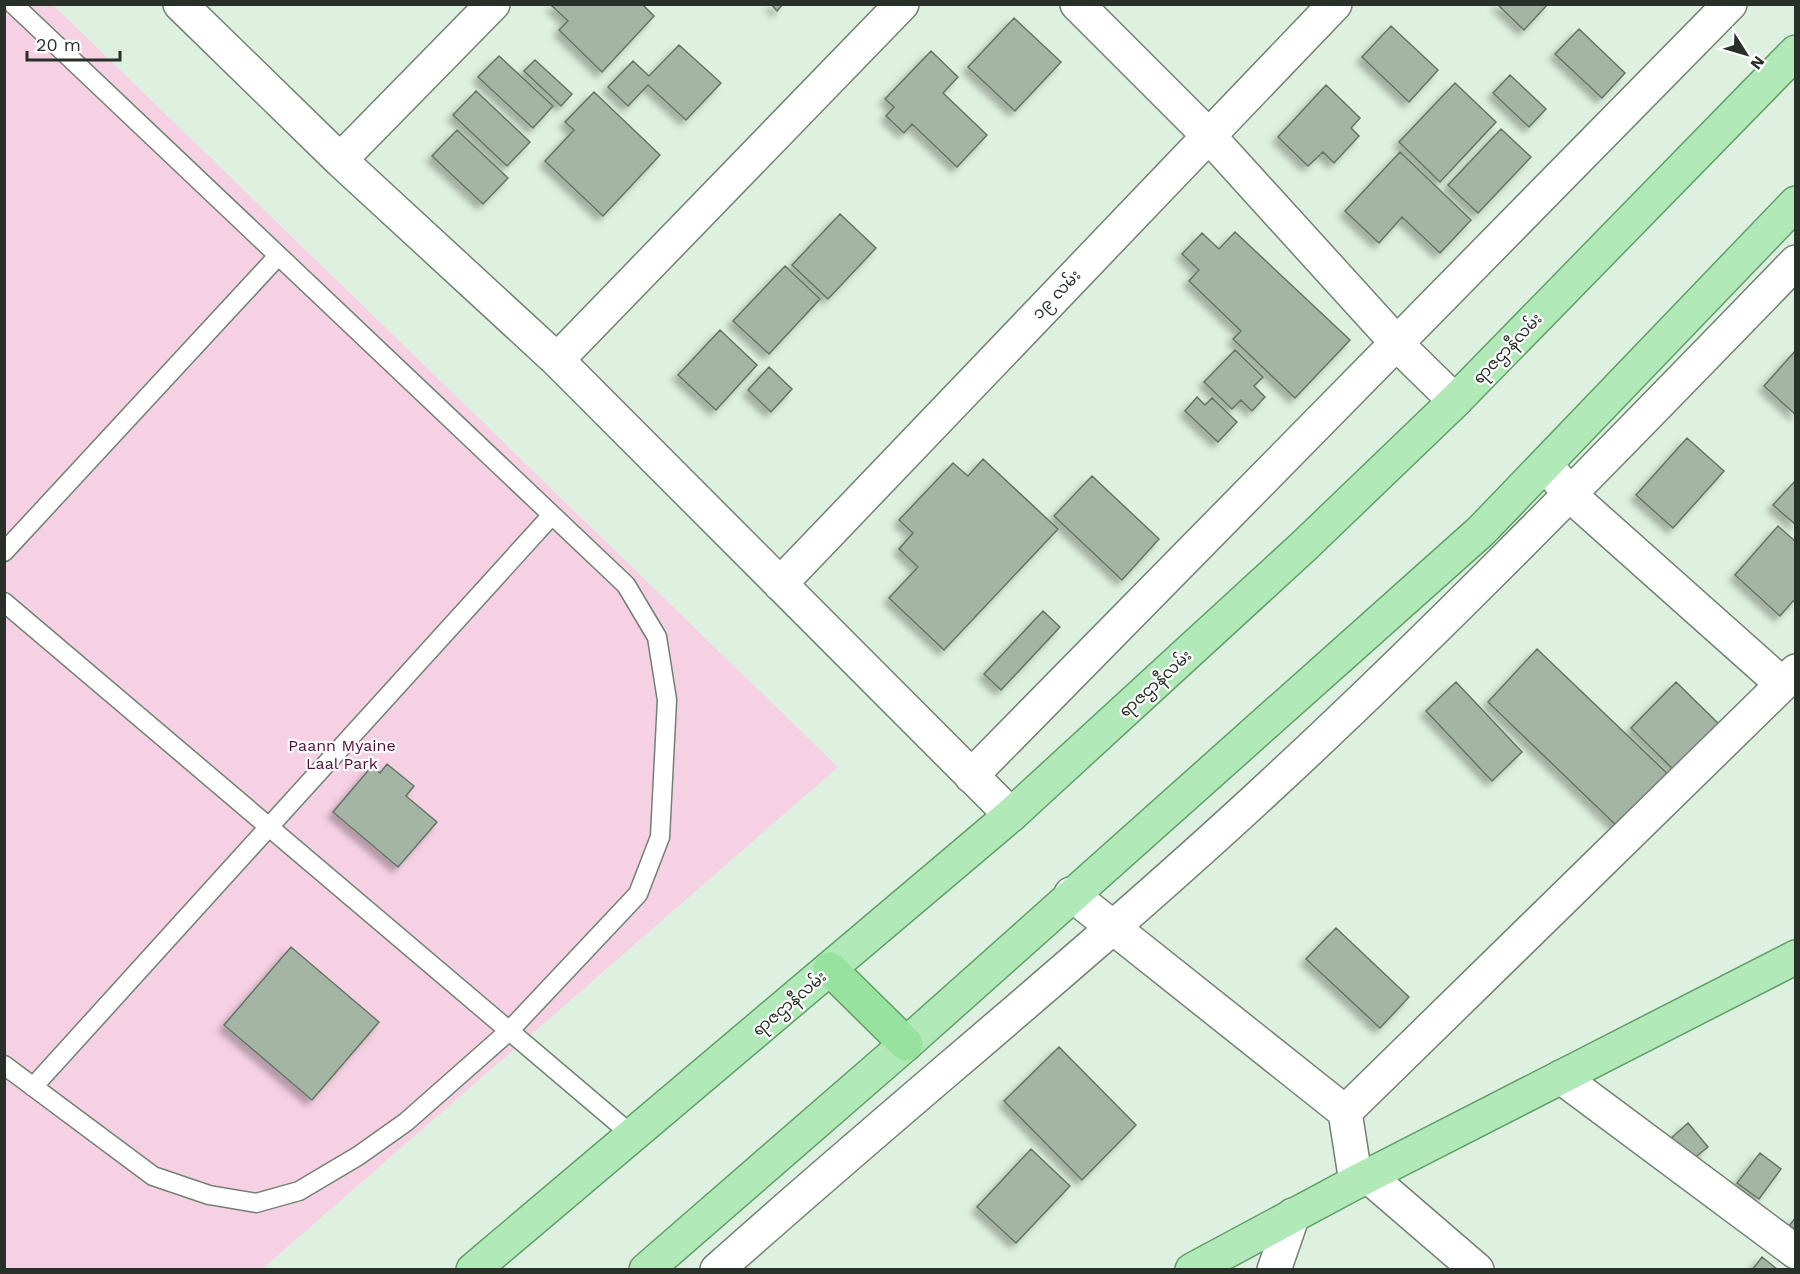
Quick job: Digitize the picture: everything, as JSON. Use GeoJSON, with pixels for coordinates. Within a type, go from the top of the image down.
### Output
{"type":"FeatureCollection","features":[{"type":"Feature","properties":{"kind":"highway"},"geometry":{"type":"LineString","coordinates":[[830,969],[906,1044]]}},
{"type":"Feature","properties":{"kind":"main road","name":"ရာဇဌာနီလမ်း"},"geometry":{"type":"LineString","coordinates":[[473,1269],[1011,815],[1303,547],[1455,402],[1796,52]]}},
{"type":"Feature","properties":{"kind":"main road"},"geometry":{"type":"LineString","coordinates":[[646,1269],[906,1044],[1071,894],[1176,804],[1473,539],[1796,203]]}},
{"type":"Feature","properties":{"kind":"main road"},"geometry":{"type":"LineString","coordinates":[[1192,1269],[1362,1179],[1796,957]]}},
{"type":"Feature","properties":{"kind":"street"},"geometry":{"type":"LineString","coordinates":[[180,4],[340,160],[557,360],[1011,815]]}},
{"type":"Feature","properties":{"kind":"street"},"geometry":{"type":"LineString","coordinates":[[340,160],[493,4]]}},
{"type":"Feature","properties":{"kind":"street"},"geometry":{"type":"LineString","coordinates":[[557,360],[902,4]]}},
{"type":"Feature","properties":{"kind":"street"},"geometry":{"type":"LineString","coordinates":[[1077,4],[1208,135],[1455,402]]}},
{"type":"Feature","properties":{"kind":"street","name":"၁၉ လမ်း"},"geometry":{"type":"LineString","coordinates":[[780,584],[1335,4]]}},
{"type":"Feature","properties":{"kind":"street"},"geometry":{"type":"LineString","coordinates":[[971,776],[1730,4]]}},
{"type":"Feature","properties":{"kind":"street"},"geometry":{"type":"LineString","coordinates":[[717,1269],[1114,928],[1267,790],[1570,495],[1796,262]]}},
{"type":"Feature","properties":{"kind":"street"},"geometry":{"type":"LineString","coordinates":[[1345,1112],[1789,678],[1570,495],[1545,464]]}},
{"type":"Feature","properties":{"kind":"street"},"geometry":{"type":"LineString","coordinates":[[1071,894],[1345,1112],[1362,1179],[1478,1269]]}},
{"type":"Feature","properties":{"kind":"street"},"geometry":{"type":"LineString","coordinates":[[1561,1077],[1796,1252]]}},
{"type":"Feature","properties":{"kind":"street"},"geometry":{"type":"LineString","coordinates":[[1274,1269],[1293,1215]]}},
{"type":"Feature","properties":{"kind":"lane"},"geometry":{"type":"LineString","coordinates":[[4,1065],[153,1176],[209,1195],[256,1203],[299,1191],[358,1156],[406,1122],[508,1031],[638,894],[660,837],[667,700],[657,637],[626,585],[13,4]]}},
{"type":"Feature","properties":{"kind":"lane"},"geometry":{"type":"LineString","coordinates":[[4,552],[278,256]]}},
{"type":"Feature","properties":{"kind":"lane"},"geometry":{"type":"LineString","coordinates":[[33,1087],[552,515]]}},
{"type":"Feature","properties":{"kind":"lane"},"geometry":{"type":"LineString","coordinates":[[4,602],[632,1135]]}},
{"type":"Feature","properties":{"kind":"green space","name":"Paann Myaine Laal Park"},"geometry":{"type":"Polygon","coordinates":[[[52,4],[838,767],[262,1269],[5,1270],[4,5],[52,4]]]}},
{"type":"Feature","properties":{"kind":"building"},"geometry":{"type":"Polygon","coordinates":[[[554,4],[642,4],[654,16],[602,72],[559,30],[568,21],[552,6],[554,4]]]}},
{"type":"Feature","properties":{"kind":"building"},"geometry":{"type":"Polygon","coordinates":[[[771,4],[783,4],[777,11],[771,4]]]}},
{"type":"Feature","properties":{"kind":"building"},"geometry":{"type":"Polygon","coordinates":[[[1497,4],[1548,4],[1524,30],[1497,4]]]}},
{"type":"Feature","properties":{"kind":"building"},"geometry":{"type":"Polygon","coordinates":[[[1014,18],[1061,62],[1015,111],[968,67],[1014,18]]]}},
{"type":"Feature","properties":{"kind":"building"},"geometry":{"type":"Polygon","coordinates":[[[1391,26],[1438,70],[1409,102],[1362,57],[1391,26]]]}},
{"type":"Feature","properties":{"kind":"building"},"geometry":{"type":"Polygon","coordinates":[[[1579,29],[1625,73],[1602,98],[1555,54],[1579,29]]]}},
{"type":"Feature","properties":{"kind":"building"},"geometry":{"type":"Polygon","coordinates":[[[679,45],[721,83],[686,120],[648,85],[628,106],[608,87],[633,61],[649,76],[679,45]]]}},
{"type":"Feature","properties":{"kind":"building"},"geometry":{"type":"Polygon","coordinates":[[[931,51],[958,77],[943,93],[987,135],[957,167],[912,124],[904,133],[886,116],[894,107],[885,99],[931,51]]]}},
{"type":"Feature","properties":{"kind":"building"},"geometry":{"type":"Polygon","coordinates":[[[499,56],[553,106],[533,128],[478,77],[499,56]]]}},
{"type":"Feature","properties":{"kind":"building"},"geometry":{"type":"Polygon","coordinates":[[[535,60],[572,94],[561,106],[524,71],[535,60]]]}},
{"type":"Feature","properties":{"kind":"building"},"geometry":{"type":"Polygon","coordinates":[[[1510,75],[1546,109],[1529,127],[1493,93],[1510,75]]]}},
{"type":"Feature","properties":{"kind":"building"},"geometry":{"type":"Polygon","coordinates":[[[1455,83],[1496,122],[1440,182],[1399,142],[1455,83]]]}},
{"type":"Feature","properties":{"kind":"building"},"geometry":{"type":"Polygon","coordinates":[[[1326,85],[1360,118],[1351,128],[1359,136],[1334,163],[1323,152],[1308,166],[1278,137],[1326,85]]]}},
{"type":"Feature","properties":{"kind":"building"},"geometry":{"type":"Polygon","coordinates":[[[476,91],[530,142],[507,166],[453,115],[476,91]]]}},
{"type":"Feature","properties":{"kind":"building"},"geometry":{"type":"Polygon","coordinates":[[[594,92],[660,155],[603,216],[545,161],[574,130],[565,122],[594,92]]]}},
{"type":"Feature","properties":{"kind":"building"},"geometry":{"type":"Polygon","coordinates":[[[1501,129],[1531,157],[1478,213],[1448,185],[1501,129]]]}},
{"type":"Feature","properties":{"kind":"building"},"geometry":{"type":"Polygon","coordinates":[[[457,130],[508,178],[483,204],[432,156],[457,130]]]}},
{"type":"Feature","properties":{"kind":"building"},"geometry":{"type":"Polygon","coordinates":[[[1400,152],[1471,220],[1440,253],[1402,217],[1379,243],[1345,211],[1400,152]]]}},
{"type":"Feature","properties":{"kind":"building"},"geometry":{"type":"Polygon","coordinates":[[[840,214],[876,248],[828,299],[792,265],[840,214]]]}},
{"type":"Feature","properties":{"kind":"building"},"geometry":{"type":"Polygon","coordinates":[[[1235,232],[1350,340],[1295,398],[1233,339],[1241,331],[1189,281],[1199,270],[1182,254],[1202,233],[1219,249],[1235,232]]]}},
{"type":"Feature","properties":{"kind":"building"},"geometry":{"type":"Polygon","coordinates":[[[785,266],[820,299],[769,354],[733,321],[785,266]]]}},
{"type":"Feature","properties":{"kind":"building"},"geometry":{"type":"Polygon","coordinates":[[[720,330],[757,365],[716,410],[678,375],[720,330]]]}},
{"type":"Feature","properties":{"kind":"building"},"geometry":{"type":"Polygon","coordinates":[[[1235,350],[1263,377],[1254,386],[1265,397],[1252,411],[1241,400],[1232,409],[1204,382],[1235,350]]]}},
{"type":"Feature","properties":{"kind":"building"},"geometry":{"type":"Polygon","coordinates":[[[1796,350],[1796,415],[1764,386],[1796,350]]]}},
{"type":"Feature","properties":{"kind":"building"},"geometry":{"type":"Polygon","coordinates":[[[769,367],[792,389],[771,412],[748,390],[769,367]]]}},
{"type":"Feature","properties":{"kind":"building"},"geometry":{"type":"Polygon","coordinates":[[[1197,397],[1205,405],[1212,398],[1237,422],[1218,442],[1185,411],[1197,397]]]}},
{"type":"Feature","properties":{"kind":"building"},"geometry":{"type":"Polygon","coordinates":[[[1687,438],[1724,471],[1673,528],[1636,495],[1687,438]]]}},
{"type":"Feature","properties":{"kind":"building"},"geometry":{"type":"Polygon","coordinates":[[[983,459],[1058,529],[944,650],[889,598],[918,567],[899,549],[913,533],[899,520],[953,463],[968,476],[983,459]]]}},
{"type":"Feature","properties":{"kind":"building"},"geometry":{"type":"Polygon","coordinates":[[[1092,476],[1159,539],[1122,580],[1054,516],[1092,476]]]}},
{"type":"Feature","properties":{"kind":"building"},"geometry":{"type":"Polygon","coordinates":[[[1796,480],[1796,525],[1773,505],[1796,480]]]}},
{"type":"Feature","properties":{"kind":"building"},"geometry":{"type":"Polygon","coordinates":[[[1778,526],[1796,542],[1796,603],[1793,601],[1780,616],[1735,575],[1778,526]]]}},
{"type":"Feature","properties":{"kind":"building"},"geometry":{"type":"Polygon","coordinates":[[[1043,611],[1060,627],[1001,690],[984,674],[1043,611]]]}},
{"type":"Feature","properties":{"kind":"building"},"geometry":{"type":"Polygon","coordinates":[[[1537,649],[1672,778],[1622,831],[1488,702],[1537,649]]]}},
{"type":"Feature","properties":{"kind":"building"},"geometry":{"type":"Polygon","coordinates":[[[1456,682],[1522,752],[1492,781],[1426,711],[1456,682]]]}},
{"type":"Feature","properties":{"kind":"building"},"geometry":{"type":"Polygon","coordinates":[[[1676,682],[1722,727],[1677,773],[1631,728],[1676,682]]]}},
{"type":"Feature","properties":{"kind":"building"},"geometry":{"type":"Polygon","coordinates":[[[387,764],[414,786],[406,796],[437,822],[398,867],[333,812],[372,766],[380,773],[387,764]]]}},
{"type":"Feature","properties":{"kind":"building"},"geometry":{"type":"Polygon","coordinates":[[[1336,928],[1409,997],[1380,1028],[1306,959],[1336,928]]]}},
{"type":"Feature","properties":{"kind":"building"},"geometry":{"type":"Polygon","coordinates":[[[291,947],[379,1022],[312,1100],[224,1025],[291,947]]]}},
{"type":"Feature","properties":{"kind":"building"},"geometry":{"type":"Polygon","coordinates":[[[1059,1047],[1136,1125],[1082,1180],[1004,1101],[1059,1047]]]}},
{"type":"Feature","properties":{"kind":"building"},"geometry":{"type":"Polygon","coordinates":[[[1688,1123],[1708,1147],[1687,1164],[1668,1141],[1688,1123]]]}},
{"type":"Feature","properties":{"kind":"building"},"geometry":{"type":"Polygon","coordinates":[[[1031,1149],[1070,1186],[1016,1243],[977,1207],[1031,1149]]]}},
{"type":"Feature","properties":{"kind":"building"},"geometry":{"type":"Polygon","coordinates":[[[1760,1153],[1781,1169],[1759,1199],[1737,1183],[1760,1153]]]}},
{"type":"Feature","properties":{"kind":"building"},"geometry":{"type":"Polygon","coordinates":[[[1796,1217],[1796,1231],[1789,1226],[1796,1217]]]}},
{"type":"Feature","properties":{"kind":"building"},"geometry":{"type":"Polygon","coordinates":[[[1762,1257],[1777,1269],[1777,1270],[1752,1270],[1762,1257]]]}}]}
